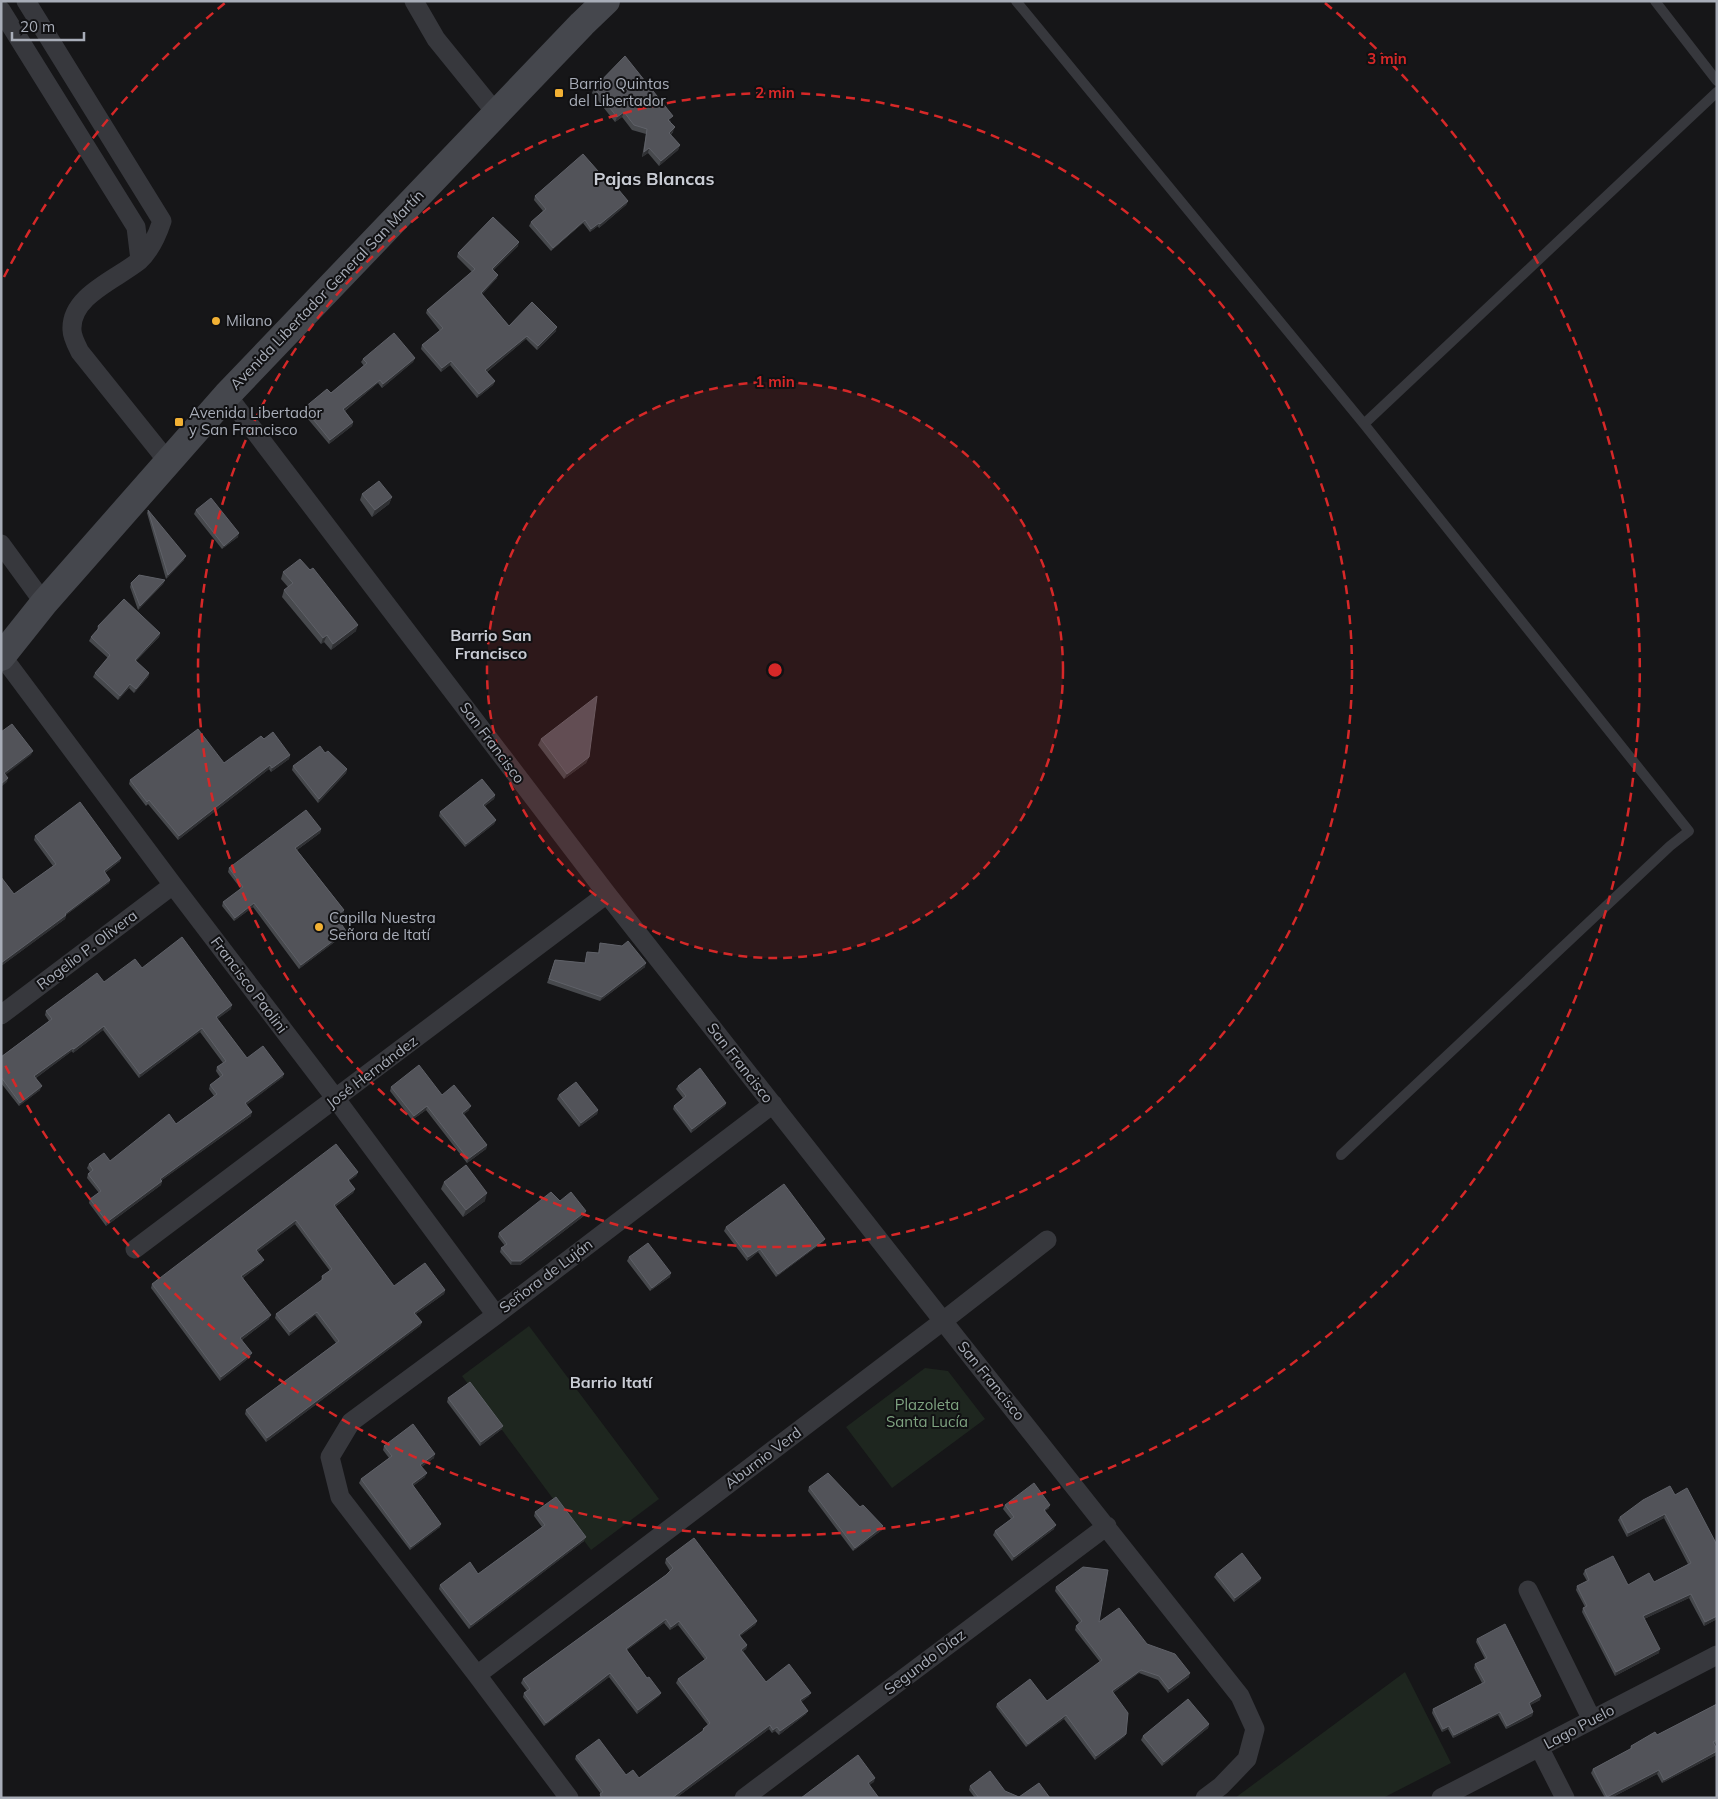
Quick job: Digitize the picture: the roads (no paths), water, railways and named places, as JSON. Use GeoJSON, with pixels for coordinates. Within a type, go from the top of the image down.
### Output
{"type":"FeatureCollection","features":[{"type":"Feature","properties":{"kind":"main road","name":"Avenida Libertador General San Martín"},"geometry":{"type":"LineString","coordinates":[[2,657],[44,603],[169,463],[227,394],[496,112],[606,1]]}},
{"type":"Feature","properties":{"kind":"street"},"geometry":{"type":"LineString","coordinates":[[26,1],[162,221],[156,239],[140,260],[94,291],[74,312],[71,332],[80,352],[169,463]]}},
{"type":"Feature","properties":{"kind":"street"},"geometry":{"type":"LineString","coordinates":[[414,1],[436,39],[496,112]]}},
{"type":"Feature","properties":{"kind":"street"},"geometry":{"type":"LineString","coordinates":[[1,10],[136,227],[140,260]]}},
{"type":"Feature","properties":{"kind":"street","name":"San Francisco"},"geometry":{"type":"LineString","coordinates":[[227,394],[607,894],[1240,1696],[1255,1729],[1247,1759],[1221,1786],[1205,1798]]}},
{"type":"Feature","properties":{"kind":"street"},"geometry":{"type":"LineString","coordinates":[[1,544],[44,603]]}},
{"type":"Feature","properties":{"kind":"street","name":"Francisco Paolini"},"geometry":{"type":"LineString","coordinates":[[2,657],[336,1099],[496,1315]]}},
{"type":"Feature","properties":{"kind":"street","name":"Rogelio P. Olivera"},"geometry":{"type":"LineString","coordinates":[[1,1015],[173,885]]}},
{"type":"Feature","properties":{"kind":"street","name":"José Hernández"},"geometry":{"type":"LineString","coordinates":[[135,1249],[607,894]]}},
{"type":"Feature","properties":{"kind":"street","name":"Señora de Luján"},"geometry":{"type":"LineString","coordinates":[[477,1675],[340,1497],[330,1457],[351,1422],[496,1315],[773,1104]]}},
{"type":"Feature","properties":{"kind":"street","name":"Aburnio Verd"},"geometry":{"type":"LineString","coordinates":[[477,1675],[1047,1240]]}},
{"type":"Feature","properties":{"kind":"street","name":"Segundo Díaz"},"geometry":{"type":"LineString","coordinates":[[744,1798],[1107,1526]]}},
{"type":"Feature","properties":{"kind":"street"},"geometry":{"type":"LineString","coordinates":[[1528,1590],[1592,1720]]}},
{"type":"Feature","properties":{"kind":"street","name":"Lago Puelo"},"geometry":{"type":"LineString","coordinates":[[1441,1798],[1717,1656]]}},
{"type":"Feature","properties":{"kind":"street"},"geometry":{"type":"LineString","coordinates":[[477,1675],[569,1798]]}},
{"type":"Feature","properties":{"kind":"street"},"geometry":{"type":"LineString","coordinates":[[1539,1748],[1565,1798]]}},
{"type":"Feature","properties":{"kind":"lane"},"geometry":{"type":"LineString","coordinates":[[1016,1],[1364,424],[1689,831],[1670,846],[1341,1155]]}},
{"type":"Feature","properties":{"kind":"lane"},"geometry":{"type":"LineString","coordinates":[[1656,1],[1717,81]]}},
{"type":"Feature","properties":{"kind":"lane"},"geometry":{"type":"LineString","coordinates":[[1364,424],[1717,92]]}},
{"type":"Feature","properties":{"kind":"place","name":"Barrio Quintas del Libertador"},"geometry":{"type":"Point","coordinates":[559,93]}},
{"type":"Feature","properties":{"kind":"place","name":"Milano"},"geometry":{"type":"Point","coordinates":[216,321]}},
{"type":"Feature","properties":{"kind":"place","name":"Avenida Libertador y San Francisco"},"geometry":{"type":"Point","coordinates":[179,422]}},
{"type":"Feature","properties":{"kind":"place","name":"Capilla Nuestra Señora de Itatí"},"geometry":{"type":"Point","coordinates":[319,927]}},
{"type":"Feature","properties":{"kind":"district","name":"Pajas Blancas"},"geometry":{"type":"Point","coordinates":[654,179]}},
{"type":"Feature","properties":{"kind":"district","name":"Barrio San Francisco"},"geometry":{"type":"Point","coordinates":[491,644]}},
{"type":"Feature","properties":{"kind":"district","name":"Barrio Itatí"},"geometry":{"type":"Point","coordinates":[611,1382]}},
{"type":"Feature","properties":{"kind":"park label","name":"Plazoleta Santa Lucía"},"geometry":{"type":"Point","coordinates":[927,1414]}}]}
